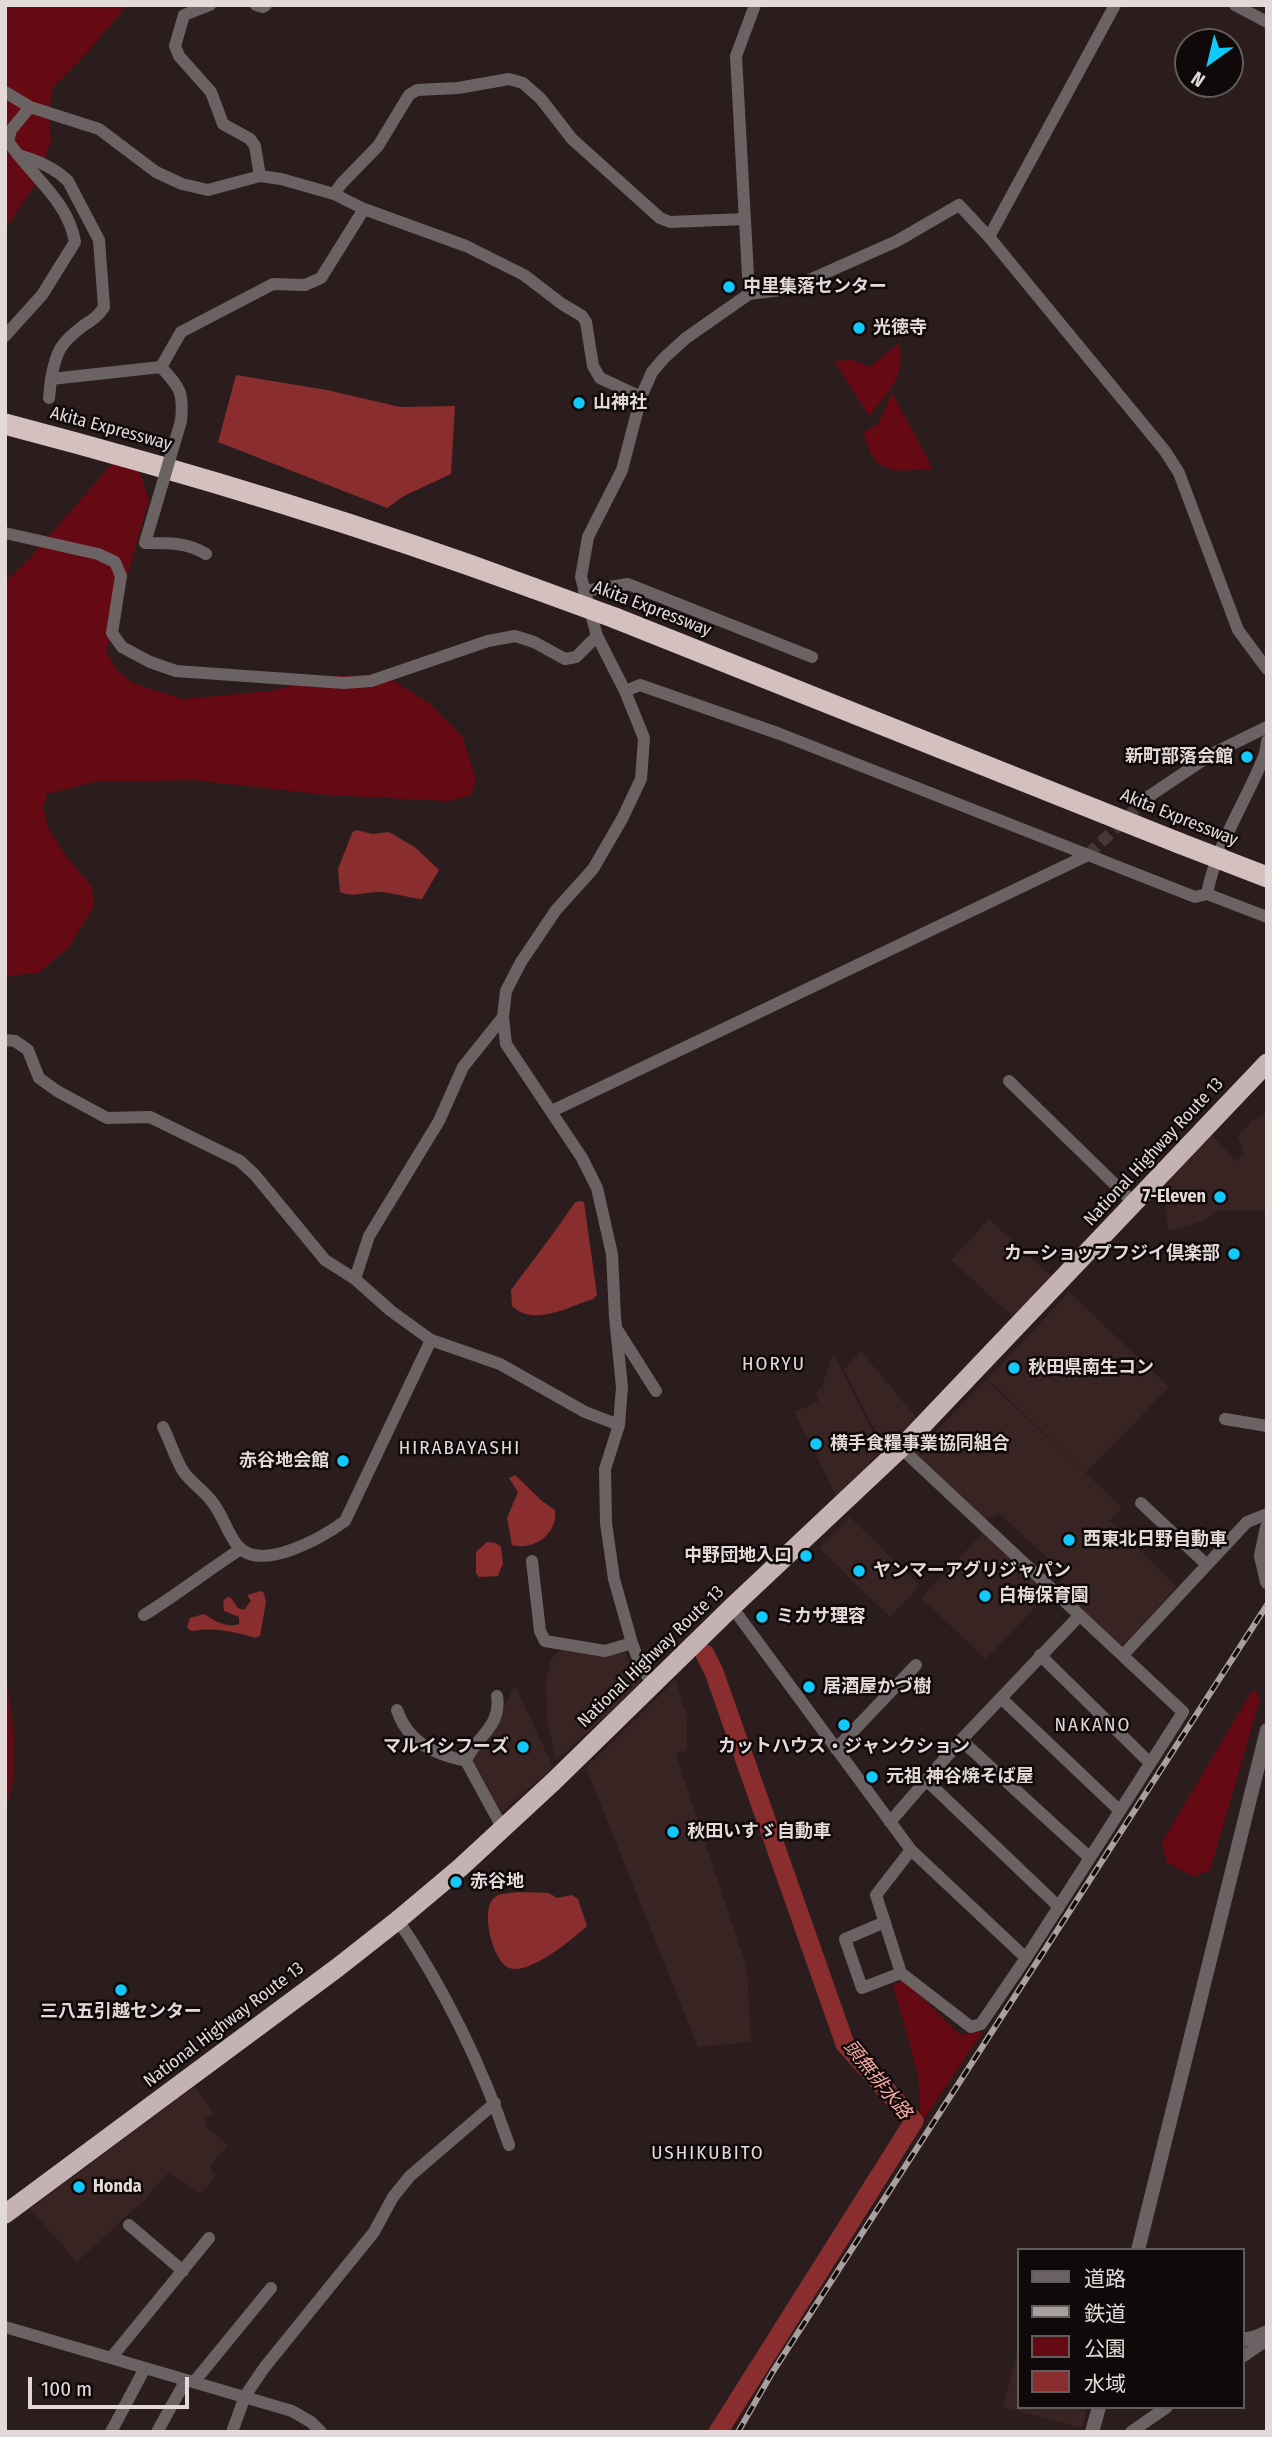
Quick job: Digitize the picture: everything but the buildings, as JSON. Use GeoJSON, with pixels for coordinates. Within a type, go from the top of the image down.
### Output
{"type":"FeatureCollection","features":[{"type":"Feature","properties":{"kind":"highway","name":"Akita Expressway"},"geometry":{"type":"LineString","coordinates":[[5,424],[205,478],[316,512],[533,588],[615,618],[1267,877]]}},
{"type":"Feature","properties":{"kind":"highway","name":"National Highway Route 13"},"geometry":{"type":"LineString","coordinates":[[5,2214],[398,1920],[503,1829],[901,1448],[1267,1063]]}},
{"type":"Feature","properties":{"kind":"street"},"geometry":{"type":"LineString","coordinates":[[210,5],[184,15],[175,46],[179,56],[211,92],[223,124],[250,139],[255,146],[260,176]]}},
{"type":"Feature","properties":{"kind":"street"},"geometry":{"type":"LineString","coordinates":[[256,5],[266,5]]}},
{"type":"Feature","properties":{"kind":"street"},"geometry":{"type":"LineString","coordinates":[[749,294],[736,56],[755,5]]}},
{"type":"Feature","properties":{"kind":"street"},"geometry":{"type":"LineString","coordinates":[[989,237],[1115,5]]}},
{"type":"Feature","properties":{"kind":"street"},"geometry":{"type":"LineString","coordinates":[[1236,5],[1267,22]]}},
{"type":"Feature","properties":{"kind":"street"},"geometry":{"type":"LineString","coordinates":[[334,194],[378,145],[409,95],[417,90],[458,88],[509,79],[523,83],[532,91],[572,139],[660,218],[670,222],[745,219]]}},
{"type":"Feature","properties":{"kind":"street"},"geometry":{"type":"LineString","coordinates":[[5,92],[30,107],[99,129],[156,172],[183,184],[208,190],[260,176],[281,179],[334,194],[364,209],[466,246],[524,275],[582,316],[593,366],[600,377],[641,397]]}},
{"type":"Feature","properties":{"kind":"street"},"geometry":{"type":"LineString","coordinates":[[5,337],[42,295],[75,242],[73,229],[60,203],[8,141],[11,130],[30,107]]}},
{"type":"Feature","properties":{"kind":"street"},"geometry":{"type":"LineString","coordinates":[[18,155],[33,159],[61,174],[68,181],[99,240],[104,307],[100,315],[64,342],[56,354],[49,398]]}},
{"type":"Feature","properties":{"kind":"street"},"geometry":{"type":"LineString","coordinates":[[653,1684],[641,1667],[632,1643],[614,1579],[606,1524],[605,1469],[619,1425],[622,1387],[612,1254],[597,1188],[582,1158],[506,1044],[503,1017],[506,991],[521,962],[556,910],[593,869],[641,779],[644,738],[625,691],[597,635],[581,577],[588,537],[622,470],[641,397],[652,372],[686,338],[749,294],[789,289],[897,241],[959,205],[989,237],[1165,452],[1179,473],[1238,630],[1267,669]]}},
{"type":"Feature","properties":{"kind":"street"},"geometry":{"type":"LineString","coordinates":[[160,367],[181,332],[273,284],[305,285],[321,278],[364,209]]}},
{"type":"Feature","properties":{"kind":"street"},"geometry":{"type":"LineString","coordinates":[[51,379],[160,367]]}},
{"type":"Feature","properties":{"kind":"street"},"geometry":{"type":"LineString","coordinates":[[160,367],[179,387],[184,399],[181,421],[145,543],[178,543],[195,547],[206,554]]}},
{"type":"Feature","properties":{"kind":"street"},"geometry":{"type":"LineString","coordinates":[[5,533],[98,554],[115,562],[121,576],[112,633],[122,648],[176,671],[344,682],[371,681],[488,641],[515,636],[534,642],[565,659],[576,657],[597,635]]}},
{"type":"Feature","properties":{"kind":"street"},"geometry":{"type":"LineString","coordinates":[[584,591],[628,584],[812,657]]}},
{"type":"Feature","properties":{"kind":"street"},"geometry":{"type":"LineString","coordinates":[[625,691],[640,685],[780,734],[1195,897],[1207,894],[1267,917]]}},
{"type":"Feature","properties":{"kind":"street"},"geometry":{"type":"LineString","coordinates":[[1148,797],[1212,754],[1267,727]]}},
{"type":"Feature","properties":{"kind":"street"},"geometry":{"type":"LineString","coordinates":[[1207,894],[1226,839],[1265,754],[1267,741]]}},
{"type":"Feature","properties":{"kind":"street"},"geometry":{"type":"LineString","coordinates":[[552,1111],[1088,855]]}},
{"type":"Feature","properties":{"kind":"street"},"geometry":{"type":"LineString","coordinates":[[355,1279],[369,1236],[439,1121],[463,1067],[503,1017]]}},
{"type":"Feature","properties":{"kind":"street"},"geometry":{"type":"LineString","coordinates":[[5,1040],[15,1041],[28,1050],[39,1077],[57,1091],[107,1118],[150,1117],[240,1161],[255,1175],[325,1260],[355,1279],[391,1311],[431,1340],[500,1364],[585,1412],[619,1425]]}},
{"type":"Feature","properties":{"kind":"street"},"geometry":{"type":"LineString","coordinates":[[1009,1081],[1135,1204]]}},
{"type":"Feature","properties":{"kind":"street"},"geometry":{"type":"LineString","coordinates":[[616,1328],[656,1391]]}},
{"type":"Feature","properties":{"kind":"street"},"geometry":{"type":"LineString","coordinates":[[163,1427],[184,1472],[212,1501],[237,1546],[247,1553],[261,1555],[302,1547],[345,1521],[431,1340]]}},
{"type":"Feature","properties":{"kind":"street"},"geometry":{"type":"LineString","coordinates":[[1225,1419],[1267,1426]]}},
{"type":"Feature","properties":{"kind":"street"},"geometry":{"type":"LineString","coordinates":[[901,1448],[1183,1712],[1027,1958],[981,2024],[971,2027],[901,1973],[876,1895],[911,1850]]}},
{"type":"Feature","properties":{"kind":"street"},"geometry":{"type":"LineString","coordinates":[[1141,1503],[1207,1564]]}},
{"type":"Feature","properties":{"kind":"street"},"geometry":{"type":"LineString","coordinates":[[1123,1655],[1247,1522],[1267,1514]]}},
{"type":"Feature","properties":{"kind":"street"},"geometry":{"type":"LineString","coordinates":[[1267,1527],[1261,1556],[1267,1582]]}},
{"type":"Feature","properties":{"kind":"street"},"geometry":{"type":"LineString","coordinates":[[144,1615],[242,1549]]}},
{"type":"Feature","properties":{"kind":"street"},"geometry":{"type":"LineString","coordinates":[[532,1561],[540,1631],[545,1641],[605,1651],[632,1643]]}},
{"type":"Feature","properties":{"kind":"street"},"geometry":{"type":"LineString","coordinates":[[732,1607],[911,1850],[1027,1958]]}},
{"type":"Feature","properties":{"kind":"street"},"geometry":{"type":"LineString","coordinates":[[890,1822],[961,1740],[1080,1615]]}},
{"type":"Feature","properties":{"kind":"street"},"geometry":{"type":"LineString","coordinates":[[1040,1655],[1150,1763]]}},
{"type":"Feature","properties":{"kind":"street"},"geometry":{"type":"LineString","coordinates":[[836,1749],[916,1665]]}},
{"type":"Feature","properties":{"kind":"street"},"geometry":{"type":"LineString","coordinates":[[466,1762],[471,1749],[485,1736],[494,1720],[499,1709],[497,1696]]}},
{"type":"Feature","properties":{"kind":"street"},"geometry":{"type":"LineString","coordinates":[[1002,1699],[1120,1811]]}},
{"type":"Feature","properties":{"kind":"street"},"geometry":{"type":"LineString","coordinates":[[397,1710],[401,1721],[417,1741],[440,1756],[466,1762],[503,1829]]}},
{"type":"Feature","properties":{"kind":"street"},"geometry":{"type":"LineString","coordinates":[[1138,2248],[1267,1730]]}},
{"type":"Feature","properties":{"kind":"street"},"geometry":{"type":"LineString","coordinates":[[961,1740],[1090,1858]]}},
{"type":"Feature","properties":{"kind":"street"},"geometry":{"type":"LineString","coordinates":[[926,1780],[1059,1907]]}},
{"type":"Feature","properties":{"kind":"street"},"geometry":{"type":"LineString","coordinates":[[398,1920],[427,1962],[495,2103],[509,2145]]}},
{"type":"Feature","properties":{"kind":"street"},"geometry":{"type":"LineString","coordinates":[[885,1922],[845,1939],[862,1988],[901,1973]]}},
{"type":"Feature","properties":{"kind":"street"},"geometry":{"type":"LineString","coordinates":[[232,2432],[245,2396],[264,2368],[374,2232],[393,2197],[410,2175],[495,2103]]}},
{"type":"Feature","properties":{"kind":"street"},"geometry":{"type":"LineString","coordinates":[[129,2225],[183,2271]]}},
{"type":"Feature","properties":{"kind":"street"},"geometry":{"type":"LineString","coordinates":[[111,2358],[209,2238]]}},
{"type":"Feature","properties":{"kind":"street"},"geometry":{"type":"LineString","coordinates":[[157,2432],[190,2381],[271,2288]]}},
{"type":"Feature","properties":{"kind":"street"},"geometry":{"type":"LineString","coordinates":[[5,2327],[292,2411],[311,2422],[321,2432]]}},
{"type":"Feature","properties":{"kind":"street"},"geometry":{"type":"LineString","coordinates":[[1244,2340],[1267,2332]]}},
{"type":"Feature","properties":{"kind":"street"},"geometry":{"type":"LineString","coordinates":[[1244,2356],[1267,2340]]}},
{"type":"Feature","properties":{"kind":"street"},"geometry":{"type":"LineString","coordinates":[[111,2432],[145,2368]]}},
{"type":"Feature","properties":{"kind":"street"},"geometry":{"type":"LineString","coordinates":[[1092,2432],[1098,2409]]}},
{"type":"Feature","properties":{"kind":"street"},"geometry":{"type":"LineString","coordinates":[[1131,2432],[1164,2409]]}},
{"type":"Feature","properties":{"kind":"shaded area"},"geometry":{"type":"Polygon","coordinates":[[[1267,1114],[1267,1210],[1217,1210],[1203,1221],[1168,1231],[1164,1186],[1210,1133],[1237,1162],[1244,1154],[1238,1137],[1252,1120],[1267,1114]]]}},
{"type":"Feature","properties":{"kind":"shaded area"},"geometry":{"type":"Polygon","coordinates":[[[989,1219],[1054,1279],[1016,1320],[951,1260],[989,1219]]]}},
{"type":"Feature","properties":{"kind":"shaded area"},"geometry":{"type":"Polygon","coordinates":[[[1069,1292],[1169,1387],[1086,1473],[988,1379],[1069,1292]]]}},
{"type":"Feature","properties":{"kind":"shaded area"},"geometry":{"type":"Polygon","coordinates":[[[861,1351],[918,1420],[884,1448],[844,1369],[861,1351]]]}},
{"type":"Feature","properties":{"kind":"shaded area"},"geometry":{"type":"Polygon","coordinates":[[[835,1356],[881,1448],[858,1478],[837,1497],[794,1412],[819,1401],[815,1393],[822,1388],[830,1359],[835,1356]]]}},
{"type":"Feature","properties":{"kind":"shaded area"},"geometry":{"type":"Polygon","coordinates":[[[986,1380],[1122,1507],[1110,1521],[1177,1587],[1122,1646],[1056,1587],[1066,1575],[1000,1514],[985,1519],[915,1452],[986,1380]]]}},
{"type":"Feature","properties":{"kind":"shaded area"},"geometry":{"type":"Polygon","coordinates":[[[850,1517],[920,1586],[890,1617],[819,1548],[850,1517]]]}},
{"type":"Feature","properties":{"kind":"shaded area","name":"白梅保育園"},"geometry":{"type":"Polygon","coordinates":[[[983,1533],[1048,1594],[986,1659],[921,1598],[983,1533]]]}},
{"type":"Feature","properties":{"kind":"shaded area"},"geometry":{"type":"Polygon","coordinates":[[[560,1650],[601,1656],[625,1652],[642,1685],[556,1760],[547,1721],[546,1682],[550,1661],[560,1650]]]}},
{"type":"Feature","properties":{"kind":"shaded area"},"geometry":{"type":"Polygon","coordinates":[[[675,1680],[687,1716],[687,1749],[676,1755],[747,1968],[751,2042],[698,2047],[586,1768],[675,1680]]]}},
{"type":"Feature","properties":{"kind":"shaded area"},"geometry":{"type":"Polygon","coordinates":[[[515,1685],[553,1767],[502,1812],[470,1756],[493,1728],[515,1685]]]}},
{"type":"Feature","properties":{"kind":"shaded area"},"geometry":{"type":"Polygon","coordinates":[[[195,2086],[215,2115],[205,2118],[206,2127],[228,2145],[209,2167],[216,2175],[201,2194],[169,2172],[145,2199],[77,2262],[30,2209],[195,2086]]]}},
{"type":"Feature","properties":{"kind":"shaded area"},"geometry":{"type":"Polygon","coordinates":[[[1016,2358],[1016,2409],[1087,2409],[1082,2428],[1003,2407],[1016,2358]]]}},
{"type":"Feature","properties":{"kind":"green space"},"geometry":{"type":"Polygon","coordinates":[[[5,5],[127,5],[85,55],[52,88],[49,113],[51,141],[35,185],[5,229],[5,5]]]}},
{"type":"Feature","properties":{"kind":"green space"},"geometry":{"type":"Polygon","coordinates":[[[899,343],[901,354],[898,374],[889,392],[869,416],[834,361],[852,360],[870,367],[899,343]]]}},
{"type":"Feature","properties":{"kind":"green space"},"geometry":{"type":"Polygon","coordinates":[[[892,393],[931,469],[906,471],[887,468],[873,456],[864,432],[878,424],[892,393]]]}},
{"type":"Feature","properties":{"kind":"green space"},"geometry":{"type":"Polygon","coordinates":[[[116,459],[138,467],[149,500],[106,651],[116,669],[133,683],[182,699],[270,691],[333,676],[383,674],[429,703],[462,736],[476,780],[471,795],[448,801],[328,795],[192,780],[94,782],[47,794],[43,807],[48,827],[67,858],[92,886],[94,906],[69,947],[38,973],[5,976],[5,582],[28,560],[116,459]]]}},
{"type":"Feature","properties":{"kind":"green space"},"geometry":{"type":"Polygon","coordinates":[[[5,1672],[14,1761],[10,1796],[5,1808],[5,1672]]]}},
{"type":"Feature","properties":{"kind":"green space"},"geometry":{"type":"Polygon","coordinates":[[[1256,1690],[1260,1699],[1210,1870],[1194,1877],[1166,1862],[1162,1842],[1250,1694],[1256,1690]]]}},
{"type":"Feature","properties":{"kind":"green space"},"geometry":{"type":"Polygon","coordinates":[[[904,1980],[960,2035],[983,2031],[921,2123],[918,2075],[893,1985],[904,1980]]]}},
{"type":"Feature","properties":{"kind":"water"},"geometry":{"type":"Polygon","coordinates":[[[236,375],[327,390],[400,407],[455,406],[451,474],[404,496],[387,508],[218,442],[236,375]]]}},
{"type":"Feature","properties":{"kind":"water"},"geometry":{"type":"Polygon","coordinates":[[[356,830],[373,834],[389,832],[416,848],[439,870],[422,899],[384,892],[354,895],[340,892],[338,869],[352,833],[356,830]]]}},
{"type":"Feature","properties":{"kind":"water"},"geometry":{"type":"Polygon","coordinates":[[[575,1202],[584,1202],[597,1295],[593,1299],[551,1313],[530,1315],[521,1312],[512,1306],[511,1290],[575,1202]]]}},
{"type":"Feature","properties":{"kind":"water"},"geometry":{"type":"Polygon","coordinates":[[[515,1475],[555,1510],[553,1526],[537,1543],[512,1545],[507,1518],[518,1492],[509,1478],[515,1475]]]}},
{"type":"Feature","properties":{"kind":"water"},"geometry":{"type":"Polygon","coordinates":[[[487,1542],[501,1547],[503,1563],[498,1576],[479,1577],[476,1573],[476,1552],[487,1542]]]}},
{"type":"Feature","properties":{"kind":"water"},"geometry":{"type":"Polygon","coordinates":[[[261,1591],[266,1602],[260,1636],[255,1638],[216,1630],[191,1631],[187,1627],[190,1618],[204,1614],[225,1624],[239,1624],[239,1617],[224,1611],[223,1601],[227,1597],[231,1598],[238,1608],[244,1610],[251,1601],[247,1595],[261,1591]]]}},
{"type":"Feature","properties":{"kind":"water"},"geometry":{"type":"Polygon","coordinates":[[[506,1893],[549,1893],[557,1898],[572,1895],[578,1899],[587,1926],[538,1962],[527,1967],[509,1968],[503,1964],[493,1946],[488,1923],[490,1903],[495,1897],[506,1893]]]}},
{"type":"Feature","properties":{"kind":"waterway","name":"頭無排水路"},"geometry":{"type":"LineString","coordinates":[[705,1654],[714,1672],[845,2044],[914,2121],[718,2432]]}},
{"type":"Feature","properties":{"kind":"tunnel"},"geometry":{"type":"LineString","coordinates":[[1088,855],[1148,797]]}},
{"type":"Feature","properties":{"kind":"railway"},"geometry":{"type":"LineString","coordinates":[[738,2432],[772,2373],[1267,1605]]}},
{"type":"Feature","properties":{"kind":"place","name":"中里集落センター"},"geometry":{"type":"Point","coordinates":[729,287]}},
{"type":"Feature","properties":{"kind":"place","name":"光徳寺"},"geometry":{"type":"Point","coordinates":[859,328]}},
{"type":"Feature","properties":{"kind":"place","name":"山神社"},"geometry":{"type":"Point","coordinates":[579,403]}},
{"type":"Feature","properties":{"kind":"place","name":"新町部落会館"},"geometry":{"type":"Point","coordinates":[1247,757]}},
{"type":"Feature","properties":{"kind":"place","name":"7-Eleven"},"geometry":{"type":"Point","coordinates":[1220,1197]}},
{"type":"Feature","properties":{"kind":"place","name":"カーショップフジイ倶楽部"},"geometry":{"type":"Point","coordinates":[1234,1254]}},
{"type":"Feature","properties":{"kind":"place","name":"秋田県南生コン"},"geometry":{"type":"Point","coordinates":[1014,1368]}},
{"type":"Feature","properties":{"kind":"place","name":"横手食糧事業協同組合"},"geometry":{"type":"Point","coordinates":[816,1444]}},
{"type":"Feature","properties":{"kind":"place","name":"赤谷地会館"},"geometry":{"type":"Point","coordinates":[343,1461]}},
{"type":"Feature","properties":{"kind":"place","name":"西東北日野自動車"},"geometry":{"type":"Point","coordinates":[1069,1540]}},
{"type":"Feature","properties":{"kind":"place","name":"中野団地入口"},"geometry":{"type":"Point","coordinates":[806,1556]}},
{"type":"Feature","properties":{"kind":"place","name":"ヤンマーアグリジャパン"},"geometry":{"type":"Point","coordinates":[859,1571]}},
{"type":"Feature","properties":{"kind":"place","name":"白梅保育園"},"geometry":{"type":"Point","coordinates":[985,1596]}},
{"type":"Feature","properties":{"kind":"place","name":"ミカサ理容"},"geometry":{"type":"Point","coordinates":[762,1617]}},
{"type":"Feature","properties":{"kind":"place","name":"居酒屋かづ樹"},"geometry":{"type":"Point","coordinates":[809,1687]}},
{"type":"Feature","properties":{"kind":"place","name":"カットハウス・ジャンクション"},"geometry":{"type":"Point","coordinates":[844,1725]}},
{"type":"Feature","properties":{"kind":"place","name":"マルイシフーズ"},"geometry":{"type":"Point","coordinates":[523,1747]}},
{"type":"Feature","properties":{"kind":"place","name":"元祖 神谷焼そば屋"},"geometry":{"type":"Point","coordinates":[872,1777]}},
{"type":"Feature","properties":{"kind":"place","name":"秋田いすゞ自動車"},"geometry":{"type":"Point","coordinates":[673,1832]}},
{"type":"Feature","properties":{"kind":"place","name":"赤谷地"},"geometry":{"type":"Point","coordinates":[456,1882]}},
{"type":"Feature","properties":{"kind":"place","name":"三八五引越センター"},"geometry":{"type":"Point","coordinates":[121,1990]}},
{"type":"Feature","properties":{"kind":"place","name":"Honda"},"geometry":{"type":"Point","coordinates":[79,2187]}},
{"type":"Feature","properties":{"kind":"district","name":"HORYU"},"geometry":{"type":"Point","coordinates":[774,1365]}},
{"type":"Feature","properties":{"kind":"district","name":"HIRABAYASHI"},"geometry":{"type":"Point","coordinates":[460,1449]}},
{"type":"Feature","properties":{"kind":"district","name":"NAKANO"},"geometry":{"type":"Point","coordinates":[1093,1726]}},
{"type":"Feature","properties":{"kind":"district","name":"USHIKUBITO"},"geometry":{"type":"Point","coordinates":[708,2154]}}]}
